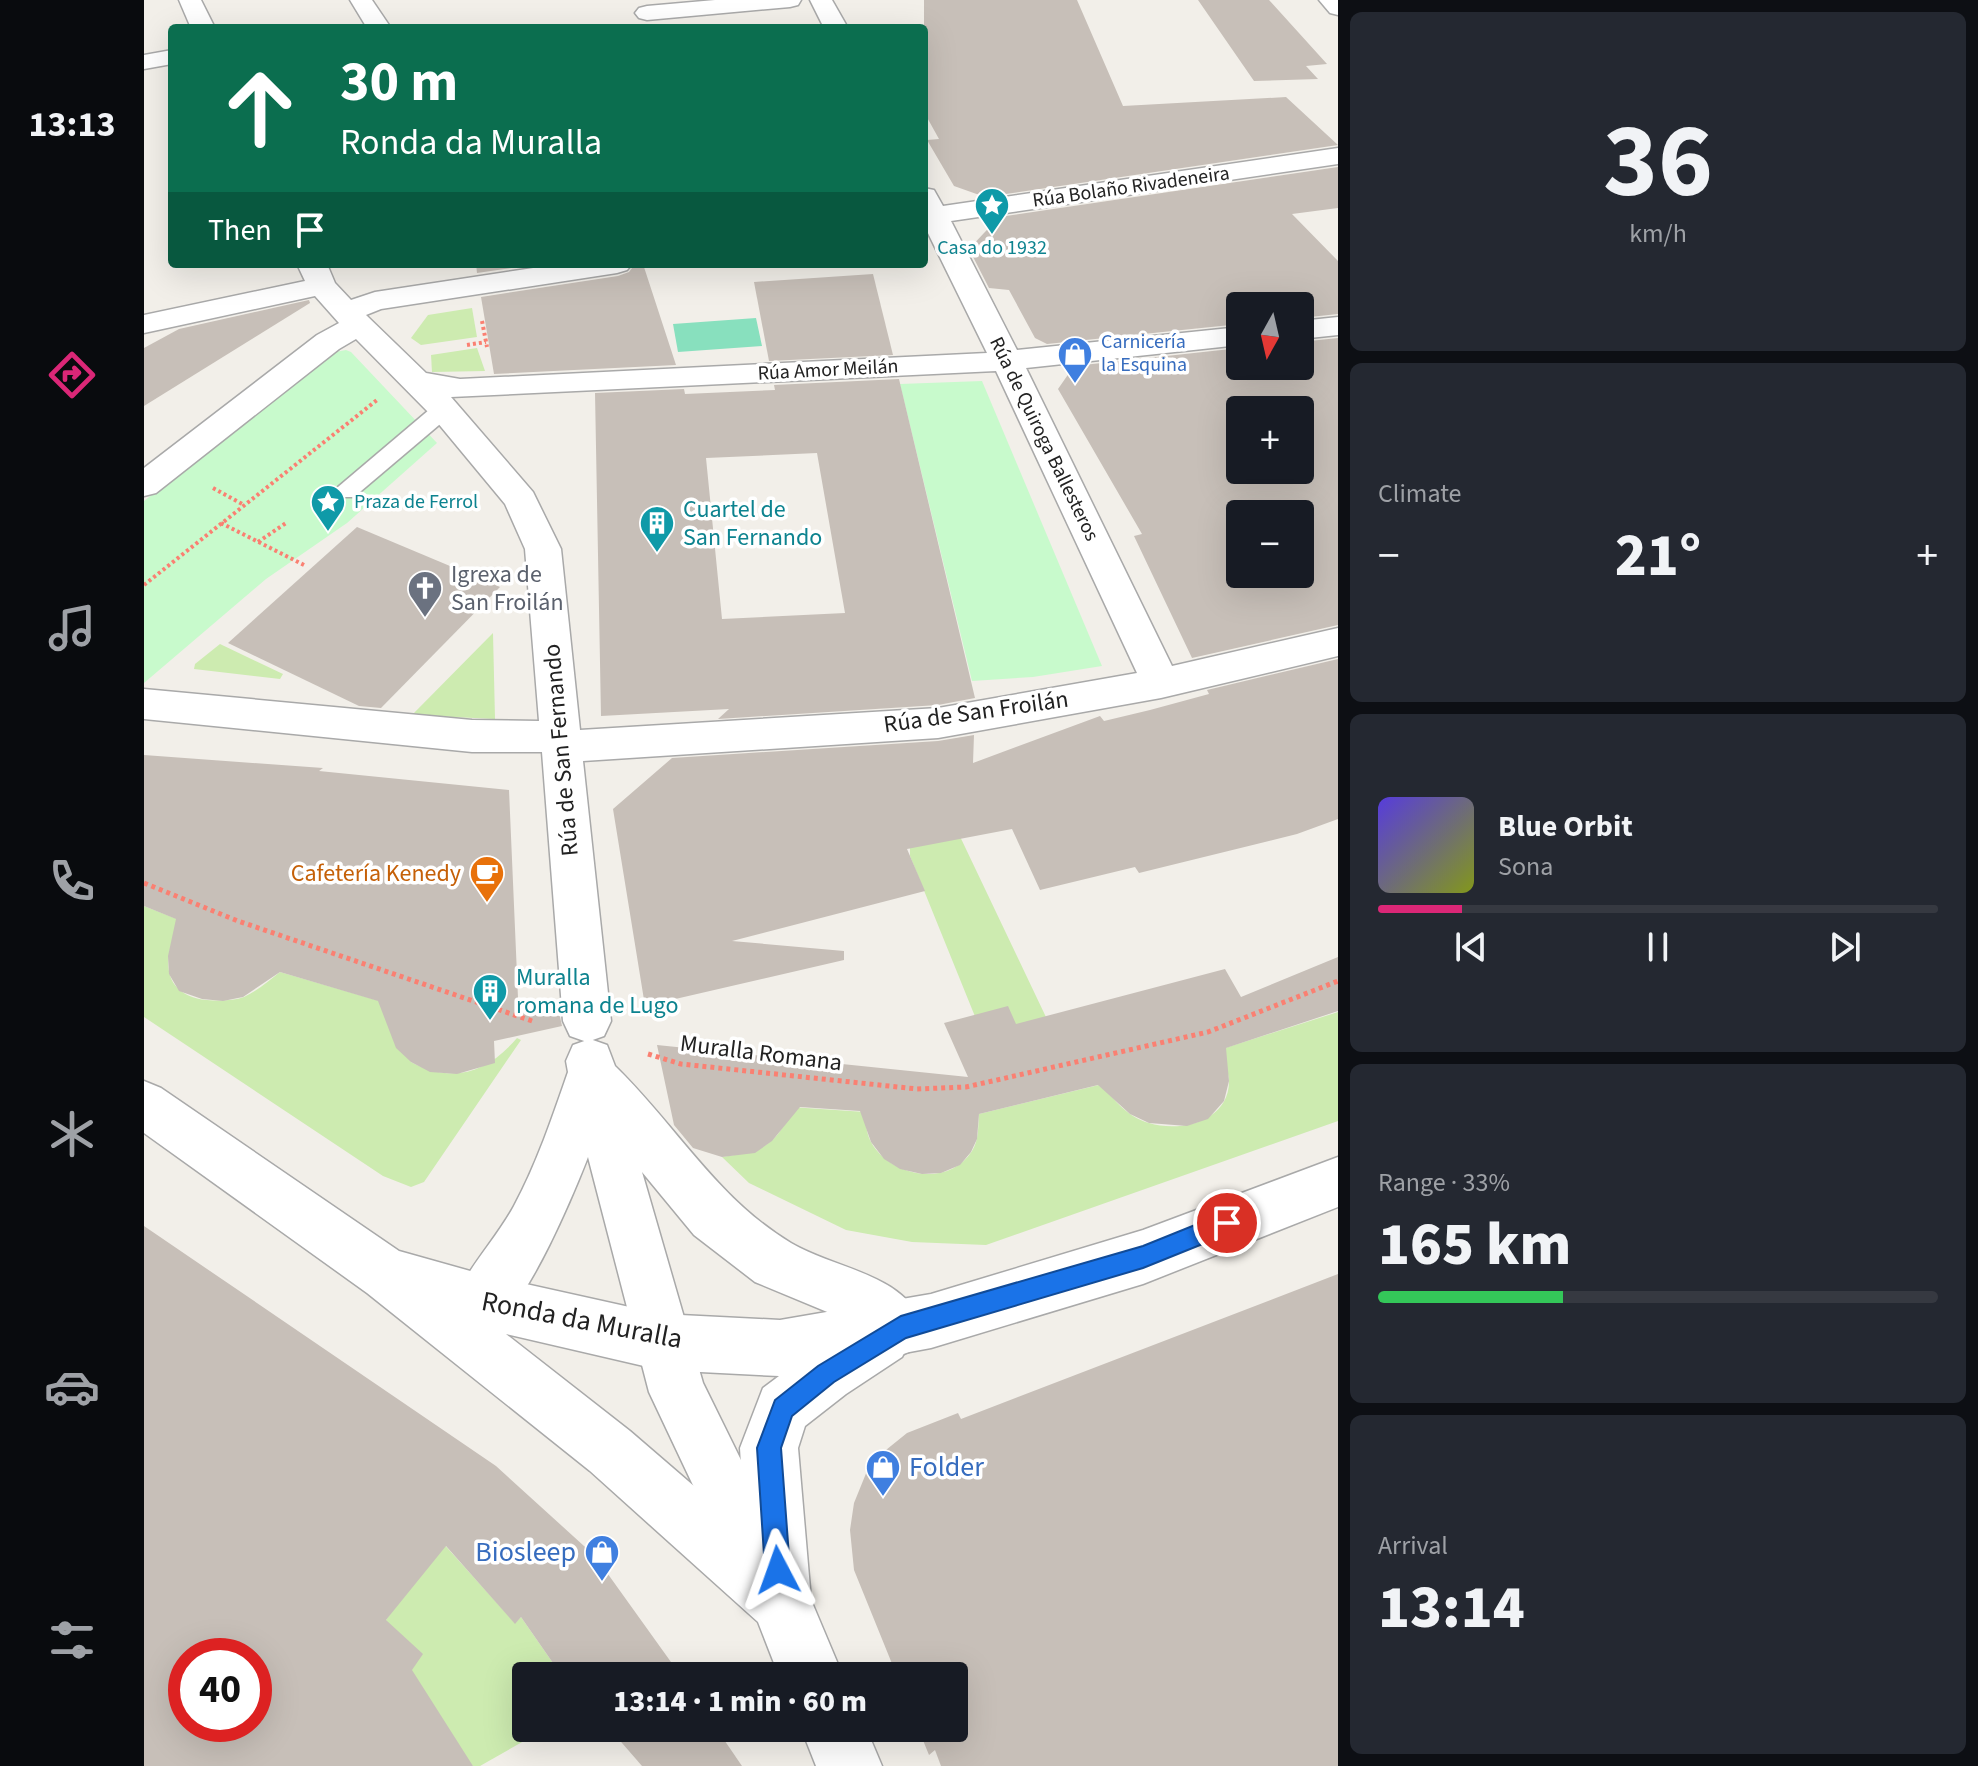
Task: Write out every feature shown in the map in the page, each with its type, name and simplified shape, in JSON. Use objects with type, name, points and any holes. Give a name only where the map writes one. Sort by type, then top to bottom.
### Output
[{"type":"street","points":[[190,0],[201,24]]},
{"type":"street","points":[[361,0],[376,24]]},
{"type":"street","points":[[647,7],[790,0]]},
{"type":"street","points":[[821,0],[834,24]]},
{"type":"street","points":[[1330,0],[1338,8]]},
{"type":"street","points":[[144,62],[168,58]]},
{"type":"street","name":"Rúa Bolaño Rivadeneira","points":[[928,210],[1338,156]]},
{"type":"street","name":"Rúa de Quiroga Ballesteros","points":[[928,210],[1007,361],[1161,683]]},
{"type":"street","points":[[144,485],[328,342],[375,301],[590,268]]},
{"type":"street","points":[[144,324],[317,275]]},
{"type":"street","name":"Rúa de San Fernando","points":[[317,275],[352,318],[427,391],[521,500],[543,549],[560,742],[601,1051],[661,1342],[677,1392],[780,1601]]},
{"type":"street","points":[[1314,329],[1338,326]]},
{"type":"street","name":"Rúa Amor Meilán","points":[[427,391],[1007,361],[1226,338]]},
{"type":"street","name":"Rúa de San Froilán","points":[[560,742],[938,723],[1161,683],[1338,642]]},
{"type":"street","points":[[144,704],[560,742]]},
{"type":"street","points":[[601,1051],[712,1217],[774,1263],[868,1302],[899,1329],[826,1374],[783,1408],[769,1448],[780,1601],[805,1662]]},
{"type":"street","name":"Rúa de San Fernando","points":[[481,1301],[505,1275],[547,1190],[601,1051]]},
{"type":"street","name":"Ronda da Muralla","points":[[144,1104],[386,1274],[481,1301],[661,1342],[780,1348],[899,1329],[1143,1257],[1338,1182]]},
{"type":"street","points":[[386,1274],[592,1436],[780,1601]]},
{"type":"street","points":[[839,1742],[849,1766]]},
{"type":"lane","points":[[346,492],[427,391]]},
{"type":"path","points":[[476,285],[494,387]]},
{"type":"path","points":[[144,585],[383,396],[427,391]]},
{"type":"path","points":[[221,523],[304,565]]},
{"type":"path","points":[[258,542],[286,523]]},
{"type":"path","points":[[144,883],[238,921],[544,1024]]},
{"type":"path","name":"Muralla Romana","points":[[601,1051],[681,1064],[917,1089],[966,1087],[1208,1032],[1338,981]]},
{"type":"green space","points":[[472,308],[477,337],[421,345],[411,338],[428,315]]},
{"type":"green space","points":[[756,318],[762,346],[678,352],[673,324]]},
{"type":"green space","points":[[477,348],[485,371],[432,372],[431,355]]},
{"type":"green space","points":[[346,350],[437,443],[347,523],[266,579],[144,683],[144,501],[335,352]]},
{"type":"green space","points":[[982,381],[1102,666],[1033,677],[972,681],[900,384]]},
{"type":"green space","points":[[493,633],[495,719],[412,715]]},
{"type":"green space","points":[[220,644],[283,674],[280,679],[194,669],[195,664]]},
{"type":"green space","points":[[925,763],[1055,1036],[989,1051],[910,856],[910,849],[873,772]]},
{"type":"green space","points":[[144,906],[182,921],[171,947],[169,971],[173,982],[191,997],[216,1001],[240,998],[280,972],[390,1004],[411,1062],[441,1072],[455,1073],[481,1067],[494,1060],[517,1038],[521,1040],[424,1182],[411,1187],[383,1176],[144,1017]]},
{"type":"green space","points":[[1338,1012],[1338,1121],[986,1245],[912,1242],[846,1230],[749,1183],[722,1157],[747,1153],[766,1145],[780,1131],[791,1107],[865,1112],[869,1139],[880,1154],[905,1170],[935,1174],[962,1163],[972,1151],[977,1138],[979,1114],[1103,1084],[1123,1108],[1142,1121],[1162,1126],[1189,1125],[1213,1114],[1227,1094],[1229,1080],[1222,1049]]},
{"type":"green space","points":[[441,1541],[515,1623],[521,1617],[552,1662],[512,1662],[512,1742],[522,1742],[480,1766],[473,1766],[413,1721],[386,1620]]},
{"type":"building","points":[[924,0],[1077,0],[1123,106],[1286,97],[1338,145],[985,197],[954,186],[928,142],[939,139],[928,119],[928,24],[924,24]]},
{"type":"building","points":[[1198,0],[1269,0],[1327,64],[1306,66],[1318,79],[1254,81]]},
{"type":"building","points":[[1338,167],[1338,208],[1292,214],[1338,261],[1338,314],[1314,317],[1314,292],[1226,292],[1226,325],[1047,344],[1035,338],[1009,290],[989,288],[969,249],[999,217]]},
{"type":"building","points":[[476,268],[512,268],[477,273]]},
{"type":"building","points":[[632,268],[644,268],[676,365],[494,374],[481,297],[629,272]]},
{"type":"building","points":[[873,274],[893,355],[769,361],[754,282]]},
{"type":"building","points":[[309,300],[310,303],[144,406],[144,348],[179,329]]},
{"type":"building","points":[[1338,338],[1338,625],[1192,658],[1134,536],[1142,534],[1058,389],[1074,366],[1226,350],[1226,380],[1314,380],[1314,341]]},
{"type":"building","name":"Cuartel de San Fernando","points":[[899,379],[975,698],[938,705],[718,719],[729,709],[601,716],[595,393],[684,389],[685,394],[775,390],[774,385]],"holes":[[[817,453],[845,613],[722,619],[706,458]]]},
{"type":"building","points":[[357,527],[500,587],[381,708],[359,706],[228,643]]},
{"type":"building","points":[[1338,659],[1338,819],[1297,834],[1139,873],[1135,867],[1040,890],[1012,829],[907,849],[925,891],[732,941],[844,951],[844,960],[645,1006],[613,809],[672,758],[938,741],[974,735],[973,763],[1100,716],[1104,721],[1150,710],[1209,694],[1207,690]]},
{"type":"building","points":[[144,755],[323,768],[319,771],[509,790],[518,998],[559,1012],[562,1026],[494,1041],[495,1063],[457,1074],[430,1072],[411,1062],[396,1048],[378,1001],[280,972],[243,997],[223,1001],[202,999],[179,991],[169,974],[168,956],[176,919],[144,906]]},
{"type":"building","points":[[1338,957],[1338,1011],[1226,1048],[1229,1081],[1224,1101],[1208,1119],[1187,1126],[1149,1123],[1130,1114],[1098,1085],[979,1114],[977,1139],[971,1152],[960,1165],[941,1173],[922,1174],[900,1169],[884,1159],[871,1142],[860,1111],[800,1107],[772,1141],[755,1153],[722,1157],[693,1148],[674,1125],[657,1045],[968,1077],[944,1023],[1008,1006],[1016,1024],[1225,969],[1241,997]]},
{"type":"building","points":[[144,1226],[496,1466],[595,1556],[671,1662],[552,1662],[521,1617],[515,1624],[446,1546],[386,1620],[423,1654],[412,1670],[473,1766],[144,1766]]},
{"type":"building","points":[[1338,1274],[1338,1766],[941,1766],[935,1750],[929,1755],[924,1742],[968,1742],[968,1662],[891,1662],[854,1570],[850,1530],[854,1503],[867,1471],[881,1454],[907,1433],[958,1413],[961,1419]]},
{"type":"building","points":[[621,1742],[726,1742],[742,1766],[642,1766]]},
{"type":"place","name":"Casa do 1932","points":[[992,236]]},
{"type":"place","name":"Carnicería la Esquina","points":[[1075,385]]},
{"type":"place","name":"Praza de Ferrol","points":[[328,533]]},
{"type":"place","name":"Cuartel de San Fernando","points":[[657,554]]},
{"type":"place","name":"Igrexa de San Froilán","points":[[425,619]]},
{"type":"place","name":"Cafetería Kenedy","points":[[487,904]]},
{"type":"place","name":"Muralla romana de Lugo","points":[[490,1022]]},
{"type":"place","name":"Folder","points":[[883,1498]]},
{"type":"place","name":"Biosleep","points":[[602,1583]]},
{"type":"route","points":[[778,1570],[769,1448],[783,1408],[826,1374],[901,1328],[1143,1257],[1227,1223]]}]
